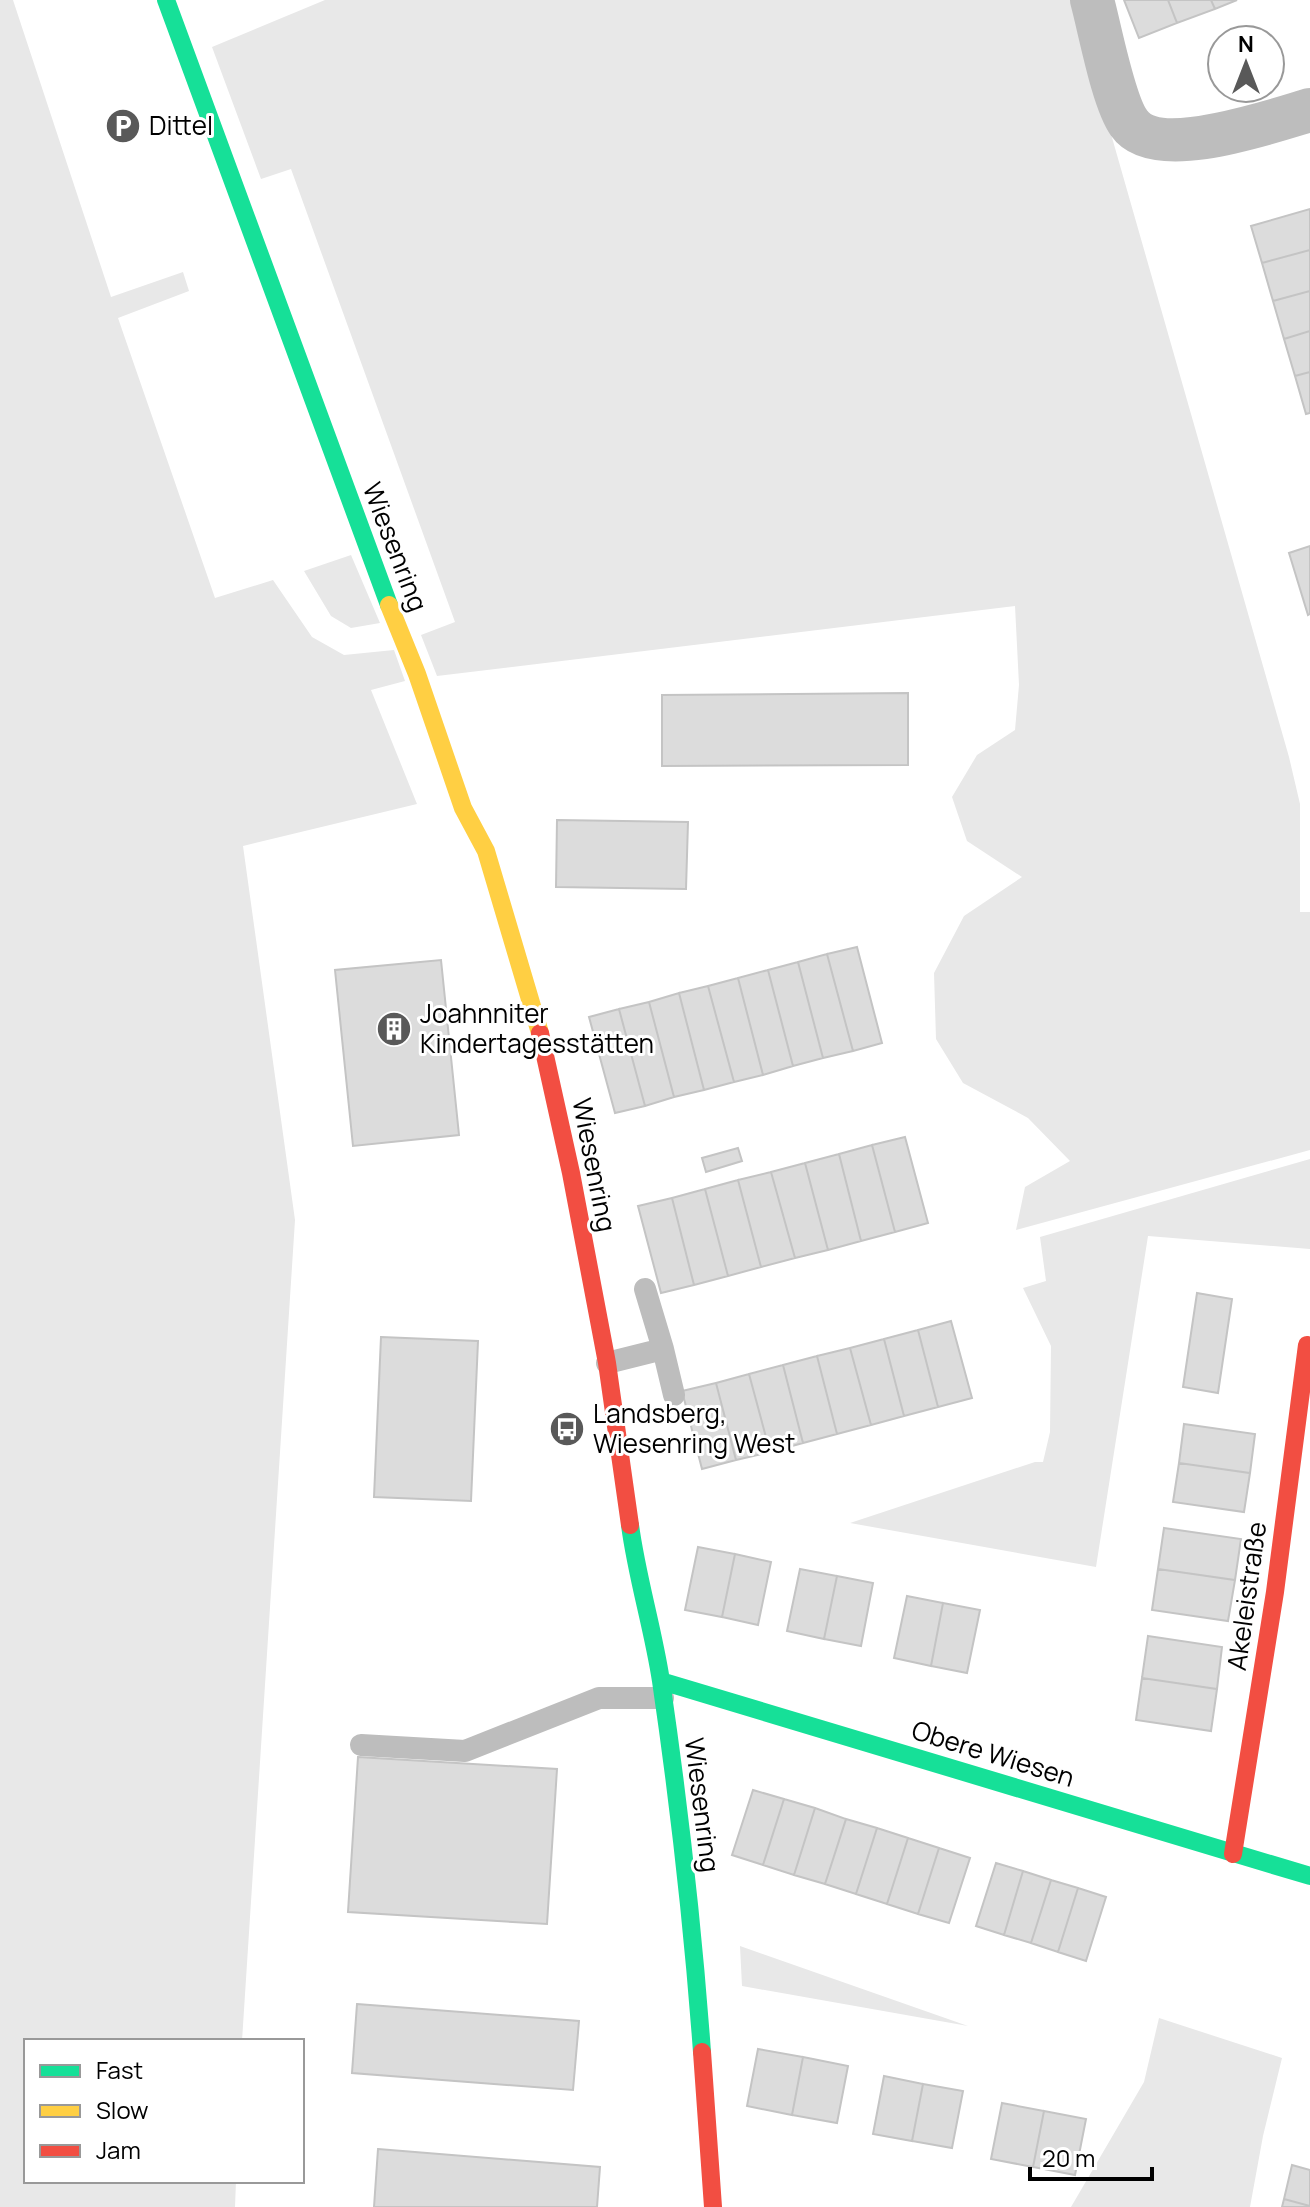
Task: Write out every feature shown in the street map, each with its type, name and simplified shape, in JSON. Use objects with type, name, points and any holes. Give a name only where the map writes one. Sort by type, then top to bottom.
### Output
[{"type":"street","name":"Wiesenring","points":[[166,0],[315,409],[417,674],[450,776],[486,851],[536,1016],[571,1173],[607,1363],[635,1565],[650,1619],[662,1689],[695,1961],[713,2207]]},
{"type":"street","points":[[1092,0],[1120,103],[1130,125],[1145,135],[1183,141],[1236,131],[1310,110]]},
{"type":"street","name":"Akeleistraße","points":[[1233,1854],[1275,1592],[1307,1345]]},
{"type":"street","name":"Obere Wiesen","points":[[662,1689],[1310,1876]]},
{"type":"lane","points":[[645,1289],[674,1395]]},
{"type":"lane","points":[[607,1363],[663,1349]]},
{"type":"lane","points":[[361,1745],[465,1751],[599,1698],[662,1689]]},
{"type":"shaded area","points":[[0,0],[13,0],[111,297],[183,272],[189,291],[118,318],[215,598],[273,580],[312,637],[344,655],[394,650],[405,681],[371,690],[417,804],[243,846],[295,1220],[242,2039],[24,2039],[24,2183],[236,2183],[235,2207],[0,2207]]},
{"type":"shaded area","points":[[325,0],[1087,0],[1111,134],[1300,804],[1300,912],[1310,912],[1310,1150],[1016,1230],[1025,1187],[1070,1161],[1028,1118],[963,1083],[936,1039],[934,973],[964,916],[1022,877],[967,841],[952,797],[977,755],[1015,730],[1019,685],[1015,606],[437,676],[421,635],[455,622],[291,169],[261,179],[212,47]]},
{"type":"shaded area","points":[[351,555],[380,623],[351,628],[331,616],[304,571]]},
{"type":"shaded area","points":[[1310,1159],[1310,1249],[1148,1236],[1096,1567],[850,1523],[1035,1462],[1043,1462],[1050,1432],[1051,1346],[1023,1288],[1046,1281],[1040,1237]]},
{"type":"shaded area","points":[[740,1946],[968,2026],[742,1986]]},
{"type":"shaded area","points":[[1159,2018],[1282,2058],[1250,2207],[1071,2207],[1144,2082]]},
{"type":"building","points":[[1124,0],[1168,0],[1177,23],[1139,38]]},
{"type":"building","points":[[1168,0],[1211,0],[1215,9],[1177,23]]},
{"type":"building","points":[[1211,0],[1237,0],[1215,9]]},
{"type":"building","points":[[1310,209],[1310,250],[1262,263],[1251,226]]},
{"type":"building","points":[[1310,250],[1310,291],[1273,301],[1262,263]]},
{"type":"building","points":[[1310,291],[1310,331],[1284,339],[1273,301]]},
{"type":"building","points":[[1310,331],[1310,372],[1295,376],[1284,339]]},
{"type":"building","points":[[1310,372],[1310,413],[1306,414],[1295,376]]},
{"type":"building","points":[[1310,546],[1310,614],[1308,615],[1289,553]]},
{"type":"building","points":[[908,693],[908,765],[662,766],[662,695]]},
{"type":"building","points":[[557,820],[688,822],[686,889],[556,887]]},
{"type":"building","points":[[857,947],[882,1043],[853,1051],[827,954]]},
{"type":"building","points":[[827,954],[853,1051],[823,1058],[798,962]]},
{"type":"building","name":"Joahnniter Kindertagesstätten","points":[[441,960],[459,1135],[353,1146],[335,970]]},
{"type":"building","points":[[798,962],[823,1058],[793,1066],[768,970]]},
{"type":"building","points":[[768,970],[793,1066],[763,1075],[738,978]]},
{"type":"building","points":[[738,978],[763,1075],[734,1082],[708,986]]},
{"type":"building","points":[[708,986],[734,1082],[704,1090],[679,993]]},
{"type":"building","points":[[679,993],[704,1090],[674,1097],[649,1002]]},
{"type":"building","points":[[649,1002],[674,1097],[645,1106],[619,1009]]},
{"type":"building","points":[[619,1009],[645,1106],[615,1113],[589,1017]]},
{"type":"building","points":[[905,1137],[928,1223],[895,1232],[872,1145]]},
{"type":"building","points":[[872,1145],[895,1232],[861,1241],[839,1154]]},
{"type":"building","points":[[738,1148],[742,1161],[706,1172],[702,1158]]},
{"type":"building","points":[[839,1154],[861,1241],[828,1250],[805,1163]]},
{"type":"building","points":[[805,1163],[828,1250],[795,1258],[771,1172]]},
{"type":"building","points":[[771,1172],[795,1258],[761,1267],[738,1180]]},
{"type":"building","points":[[738,1180],[761,1267],[728,1276],[705,1189]]},
{"type":"building","points":[[705,1189],[728,1276],[694,1285],[672,1198]]},
{"type":"building","points":[[672,1198],[694,1285],[661,1293],[638,1206]]},
{"type":"building","points":[[1197,1293],[1232,1299],[1218,1393],[1183,1387]]},
{"type":"building","points":[[951,1321],[972,1398],[938,1407],[918,1330]]},
{"type":"building","points":[[918,1330],[938,1407],[904,1416],[884,1339]]},
{"type":"building","points":[[381,1337],[478,1341],[471,1501],[374,1497]]},
{"type":"building","points":[[884,1339],[904,1416],[871,1425],[850,1348]]},
{"type":"building","points":[[850,1348],[871,1425],[837,1434],[817,1356]]},
{"type":"building","points":[[817,1356],[837,1434],[803,1443],[783,1365]]},
{"type":"building","points":[[783,1365],[803,1443],[770,1452],[749,1374]]},
{"type":"building","points":[[749,1374],[770,1452],[736,1460],[716,1383]]},
{"type":"building","points":[[716,1383],[736,1460],[702,1469],[682,1391]]},
{"type":"building","points":[[1184,1424],[1255,1434],[1250,1473],[1179,1463]]},
{"type":"building","points":[[1179,1463],[1250,1473],[1244,1512],[1173,1502]]},
{"type":"building","points":[[1164,1528],[1241,1539],[1235,1580],[1158,1569]]},
{"type":"building","points":[[698,1547],[735,1554],[722,1617],[685,1610]]},
{"type":"building","points":[[735,1554],[771,1562],[758,1625],[722,1617]]},
{"type":"building","points":[[800,1569],[837,1576],[824,1639],[787,1631]]},
{"type":"building","points":[[1158,1569],[1235,1580],[1228,1621],[1152,1610]]},
{"type":"building","points":[[837,1576],[873,1583],[861,1646],[824,1639]]},
{"type":"building","points":[[907,1596],[943,1603],[931,1666],[894,1658]]},
{"type":"building","points":[[943,1603],[980,1610],[967,1673],[931,1666]]},
{"type":"building","points":[[1148,1636],[1222,1647],[1217,1689],[1142,1678]]},
{"type":"building","points":[[1142,1678],[1217,1689],[1211,1731],[1136,1720]]},
{"type":"building","points":[[358,1757],[557,1769],[547,1924],[348,1912]]},
{"type":"building","points":[[753,1790],[784,1799],[763,1865],[732,1855]]},
{"type":"building","points":[[784,1799],[815,1808],[794,1875],[763,1865]]},
{"type":"building","points":[[815,1808],[846,1819],[825,1884],[794,1875]]},
{"type":"building","points":[[846,1819],[877,1828],[856,1894],[825,1884]]},
{"type":"building","points":[[877,1828],[908,1838],[887,1904],[856,1894]]},
{"type":"building","points":[[908,1838],[939,1848],[918,1914],[887,1904]]},
{"type":"building","points":[[939,1848],[970,1858],[949,1923],[918,1914]]},
{"type":"building","points":[[996,1863],[1023,1871],[1004,1935],[976,1926]]},
{"type":"building","points":[[1023,1871],[1051,1880],[1031,1943],[1004,1935]]},
{"type":"building","points":[[1051,1880],[1078,1888],[1058,1952],[1031,1943]]},
{"type":"building","points":[[1078,1888],[1106,1897],[1086,1961],[1058,1952]]},
{"type":"building","points":[[357,2004],[579,2021],[573,2090],[352,2073]]},
{"type":"building","points":[[758,2049],[803,2057],[792,2115],[747,2106]]},
{"type":"building","points":[[803,2057],[848,2066],[837,2123],[792,2115]]},
{"type":"building","points":[[884,2076],[923,2084],[912,2141],[873,2134]]},
{"type":"building","points":[[923,2084],[963,2091],[952,2148],[912,2141]]},
{"type":"building","points":[[1002,2103],[1044,2111],[1033,2167],[991,2159]]},
{"type":"building","points":[[1044,2111],[1086,2119],[1075,2175],[1033,2167]]},
{"type":"building","points":[[378,2149],[600,2167],[597,2207],[374,2207]]},
{"type":"building","points":[[1292,2165],[1310,2170],[1310,2206],[1284,2199]]},
{"type":"building","points":[[1284,2199],[1310,2206],[1310,2207],[1282,2207]]},
{"type":"traffic: fast","points":[[166,0],[389,605]]},
{"type":"traffic: fast","points":[[630,1525],[668,1727],[690,1913],[702,2052]]},
{"type":"traffic: fast","points":[[661,1681],[1310,1876]]},
{"type":"traffic: slow","points":[[389,605],[417,674],[463,808],[486,851],[540,1033]]},
{"type":"traffic: jam","points":[[540,1033],[571,1173],[607,1363],[630,1525]]},
{"type":"traffic: jam","points":[[1233,1854],[1275,1592],[1307,1345]]},
{"type":"traffic: jam","points":[[702,2052],[713,2207]]},
{"type":"place","name":"Dittel","points":[[123,126]]},
{"type":"place","name":"Joahnniter Kindertagesstätten","points":[[394,1029]]},
{"type":"place","name":"Landsberg, Wiesenring West","points":[[567,1429]]}]
